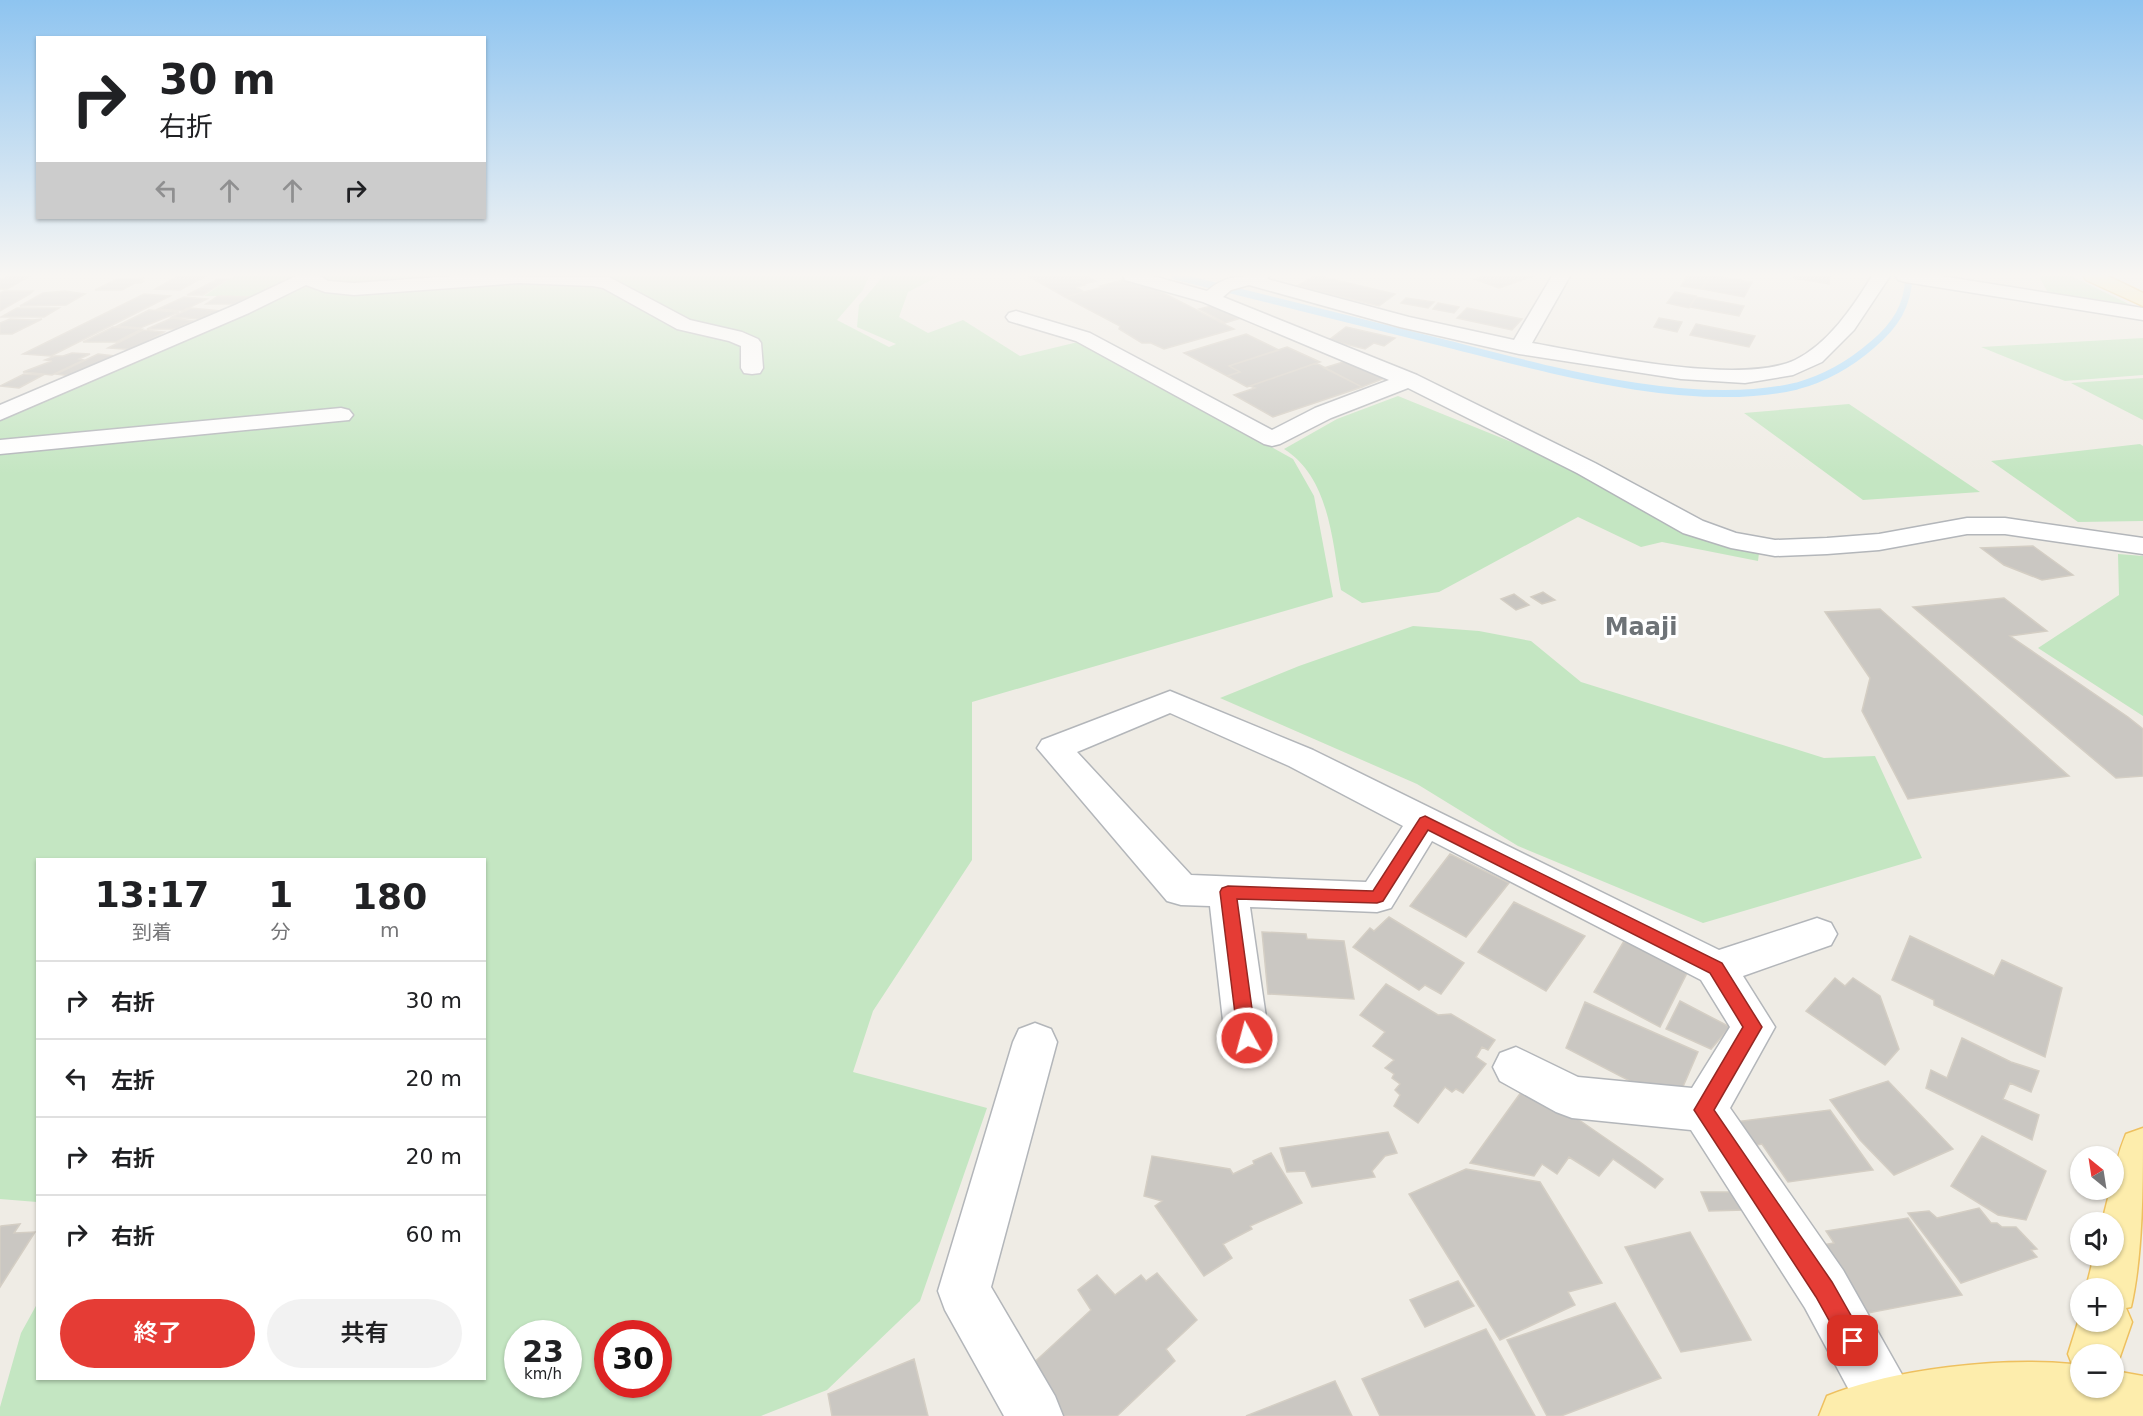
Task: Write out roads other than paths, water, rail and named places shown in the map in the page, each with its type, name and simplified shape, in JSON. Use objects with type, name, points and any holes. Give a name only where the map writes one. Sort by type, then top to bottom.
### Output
[{"type":"main road","points":[[2114,1278],[2143,1150]]},
{"type":"main road","points":[[1868,1411],[2070,1380]]},
{"type":"main road","points":[[2124,1395],[2143,1404]]},
{"type":"street","points":[[0,413],[163,342]]},
{"type":"street","points":[[749,342],[752,368]]},
{"type":"street","points":[[1092,342],[1272,439],[1323,412],[1409,380]]},
{"type":"street","points":[[1326,342],[1409,380],[1586,468],[1694,527],[1731,540],[1775,548],[1827,546],[1879,542],[1967,526],[2005,526],[2143,546]]},
{"type":"street","points":[[1493,342],[1597,362],[1697,375],[1749,376],[1781,372],[1804,364],[1830,342]]},
{"type":"street","points":[[1519,348],[1523,342]]},
{"type":"street","points":[[0,447],[177,429],[341,416]]},
{"type":"street","points":[[1425,822],[1377,897],[1181,891],[1054,748],[1170,701],[1301,758],[1716,968],[1753,1027],[1704,1110]]},
{"type":"street","points":[[1228,892],[1247,1038]]},
{"type":"street","points":[[1716,968],[1817,934]]},
{"type":"street","points":[[1035,1042],[964,1291],[1035,1416]]},
{"type":"street","points":[[1516,1067],[1572,1097],[1704,1110]]},
{"type":"street","points":[[1704,1110],[1824,1289],[1868,1411]]},
{"type":"waterway","points":[[1440,342],[1573,375],[1620,384],[1712,393],[1756,392],[1797,386],[1818,379],[1846,365],[1875,342]]},
{"type":"district","name":"Maaji","points":[[1641,627]]}]
